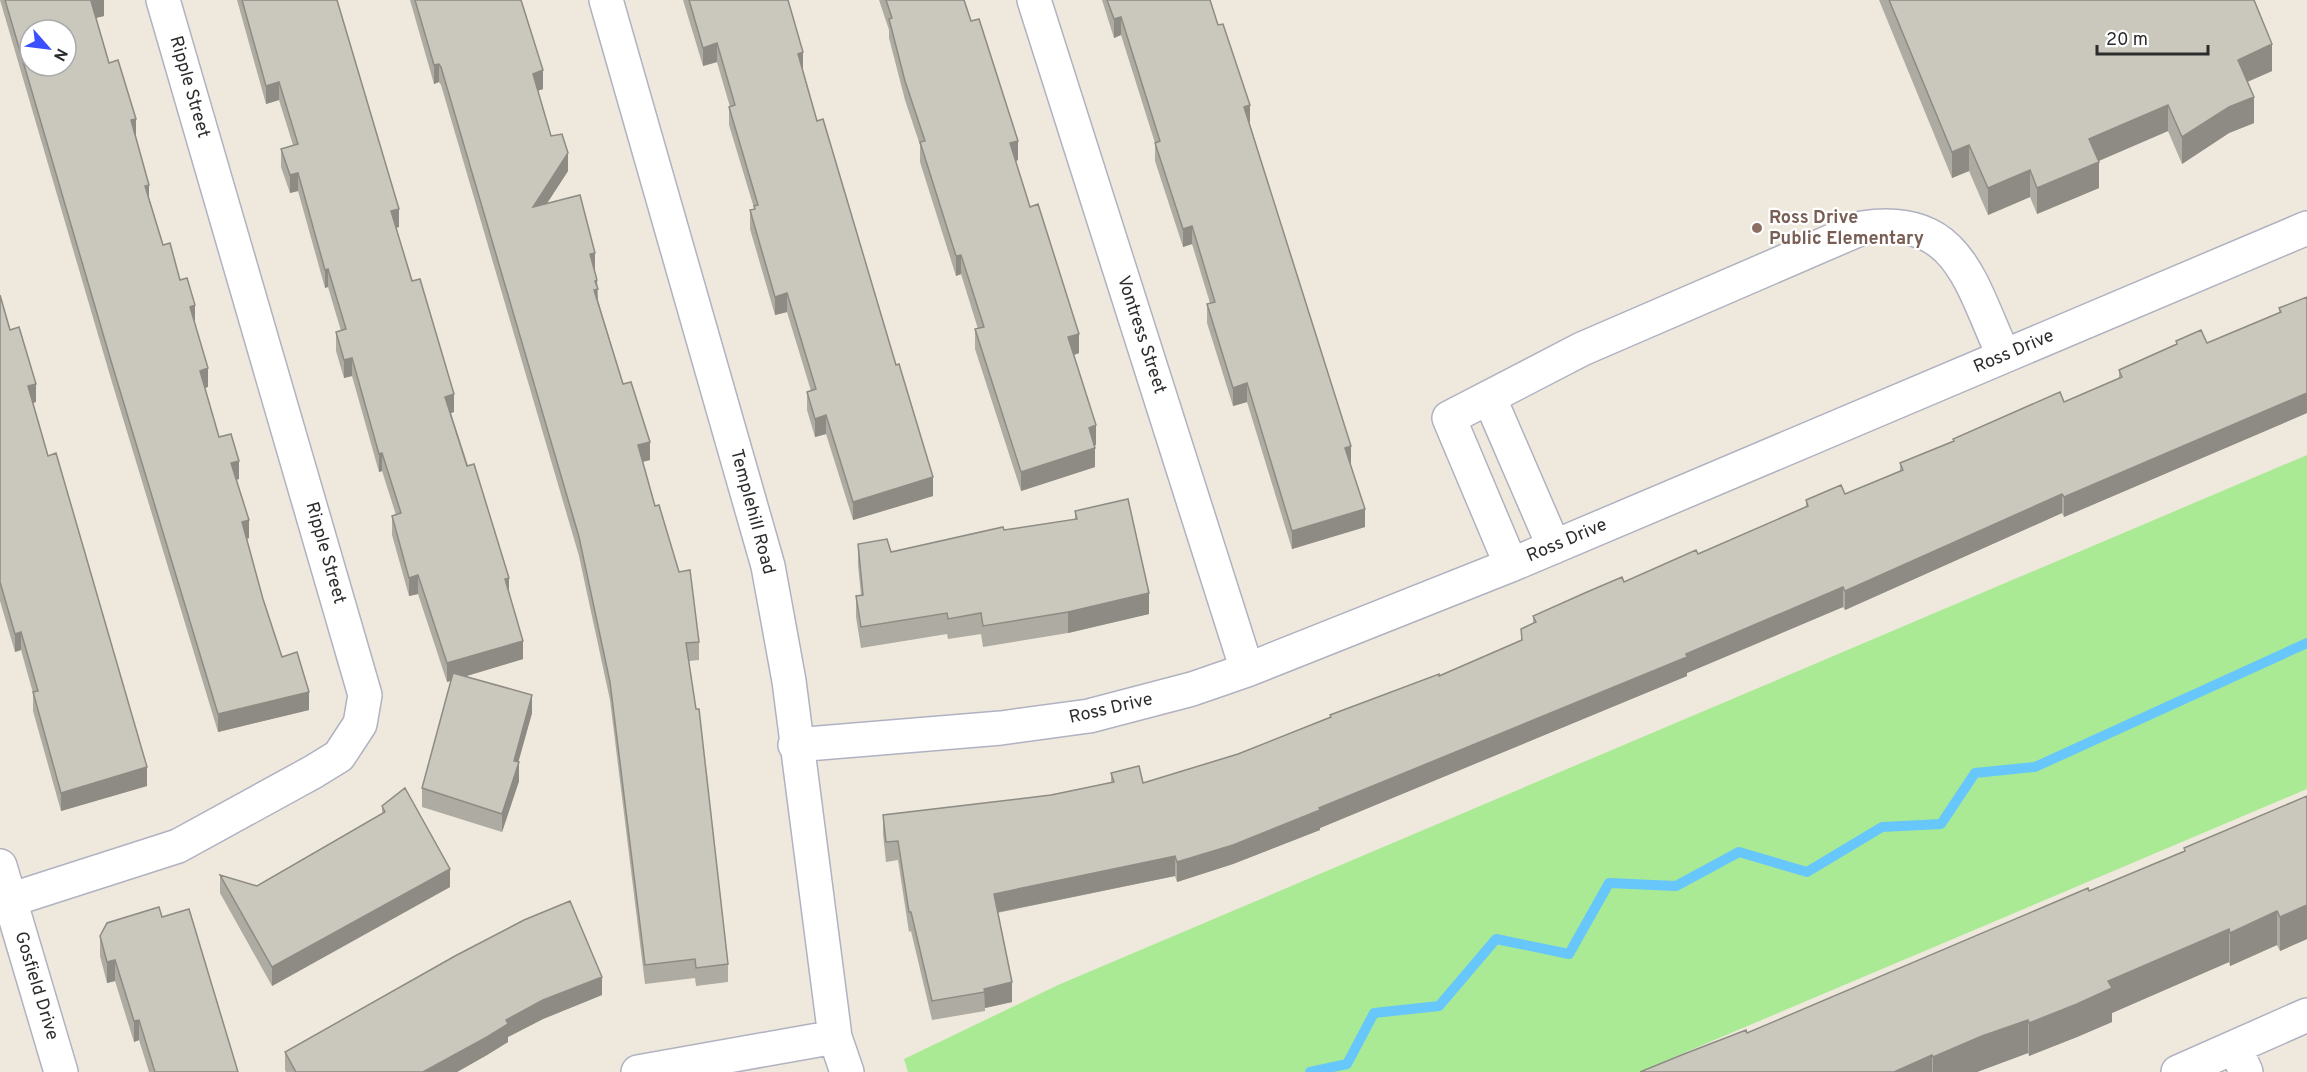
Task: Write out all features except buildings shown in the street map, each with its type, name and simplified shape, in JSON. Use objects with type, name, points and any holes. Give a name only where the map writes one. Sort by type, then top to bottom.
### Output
[{"type":"street","name":"Ripple Street","points":[[10,900],[178,846],[314,772],[339,756],[360,724],[365,695],[163,0]]},
{"type":"street","name":"Templehill Road","points":[[606,0],[768,566],[789,681],[795,745],[835,1037],[847,1072]]},
{"type":"street","name":"Vontress Street","points":[[1034,0],[1247,670]]},
{"type":"street","points":[[1511,565],[1449,418],[1604,340],[1862,228],[1888,224],[1913,227],[1929,234],[1956,254],[2004,356]]},
{"type":"street","name":"Ross Drive","points":[[795,745],[1001,728],[1089,716],[1192,689],[1247,670],[1511,565],[2307,228]]},
{"type":"street","points":[[1490,399],[1554,547]]},
{"type":"street","name":"Gosfield Drive","points":[[0,866],[61,1072]]},
{"type":"street","points":[[2178,1072],[2241,1060],[2307,1016]]},
{"type":"street","points":[[638,1072],[835,1037]]},
{"type":"green space","points":[[2307,455],[2307,789],[1639,1072],[908,1072],[904,1059],[1058,985]]},
{"type":"waterway","points":[[1310,1072],[1347,1064],[1374,1013],[1439,1006],[1496,939],[1569,954],[1609,883],[1676,886],[1739,852],[1807,872],[1882,827],[1941,824],[1975,773],[2035,767],[2307,643]]},
{"type":"place","name":"Ross Drive Public Elementary","points":[[1757,228]]}]
